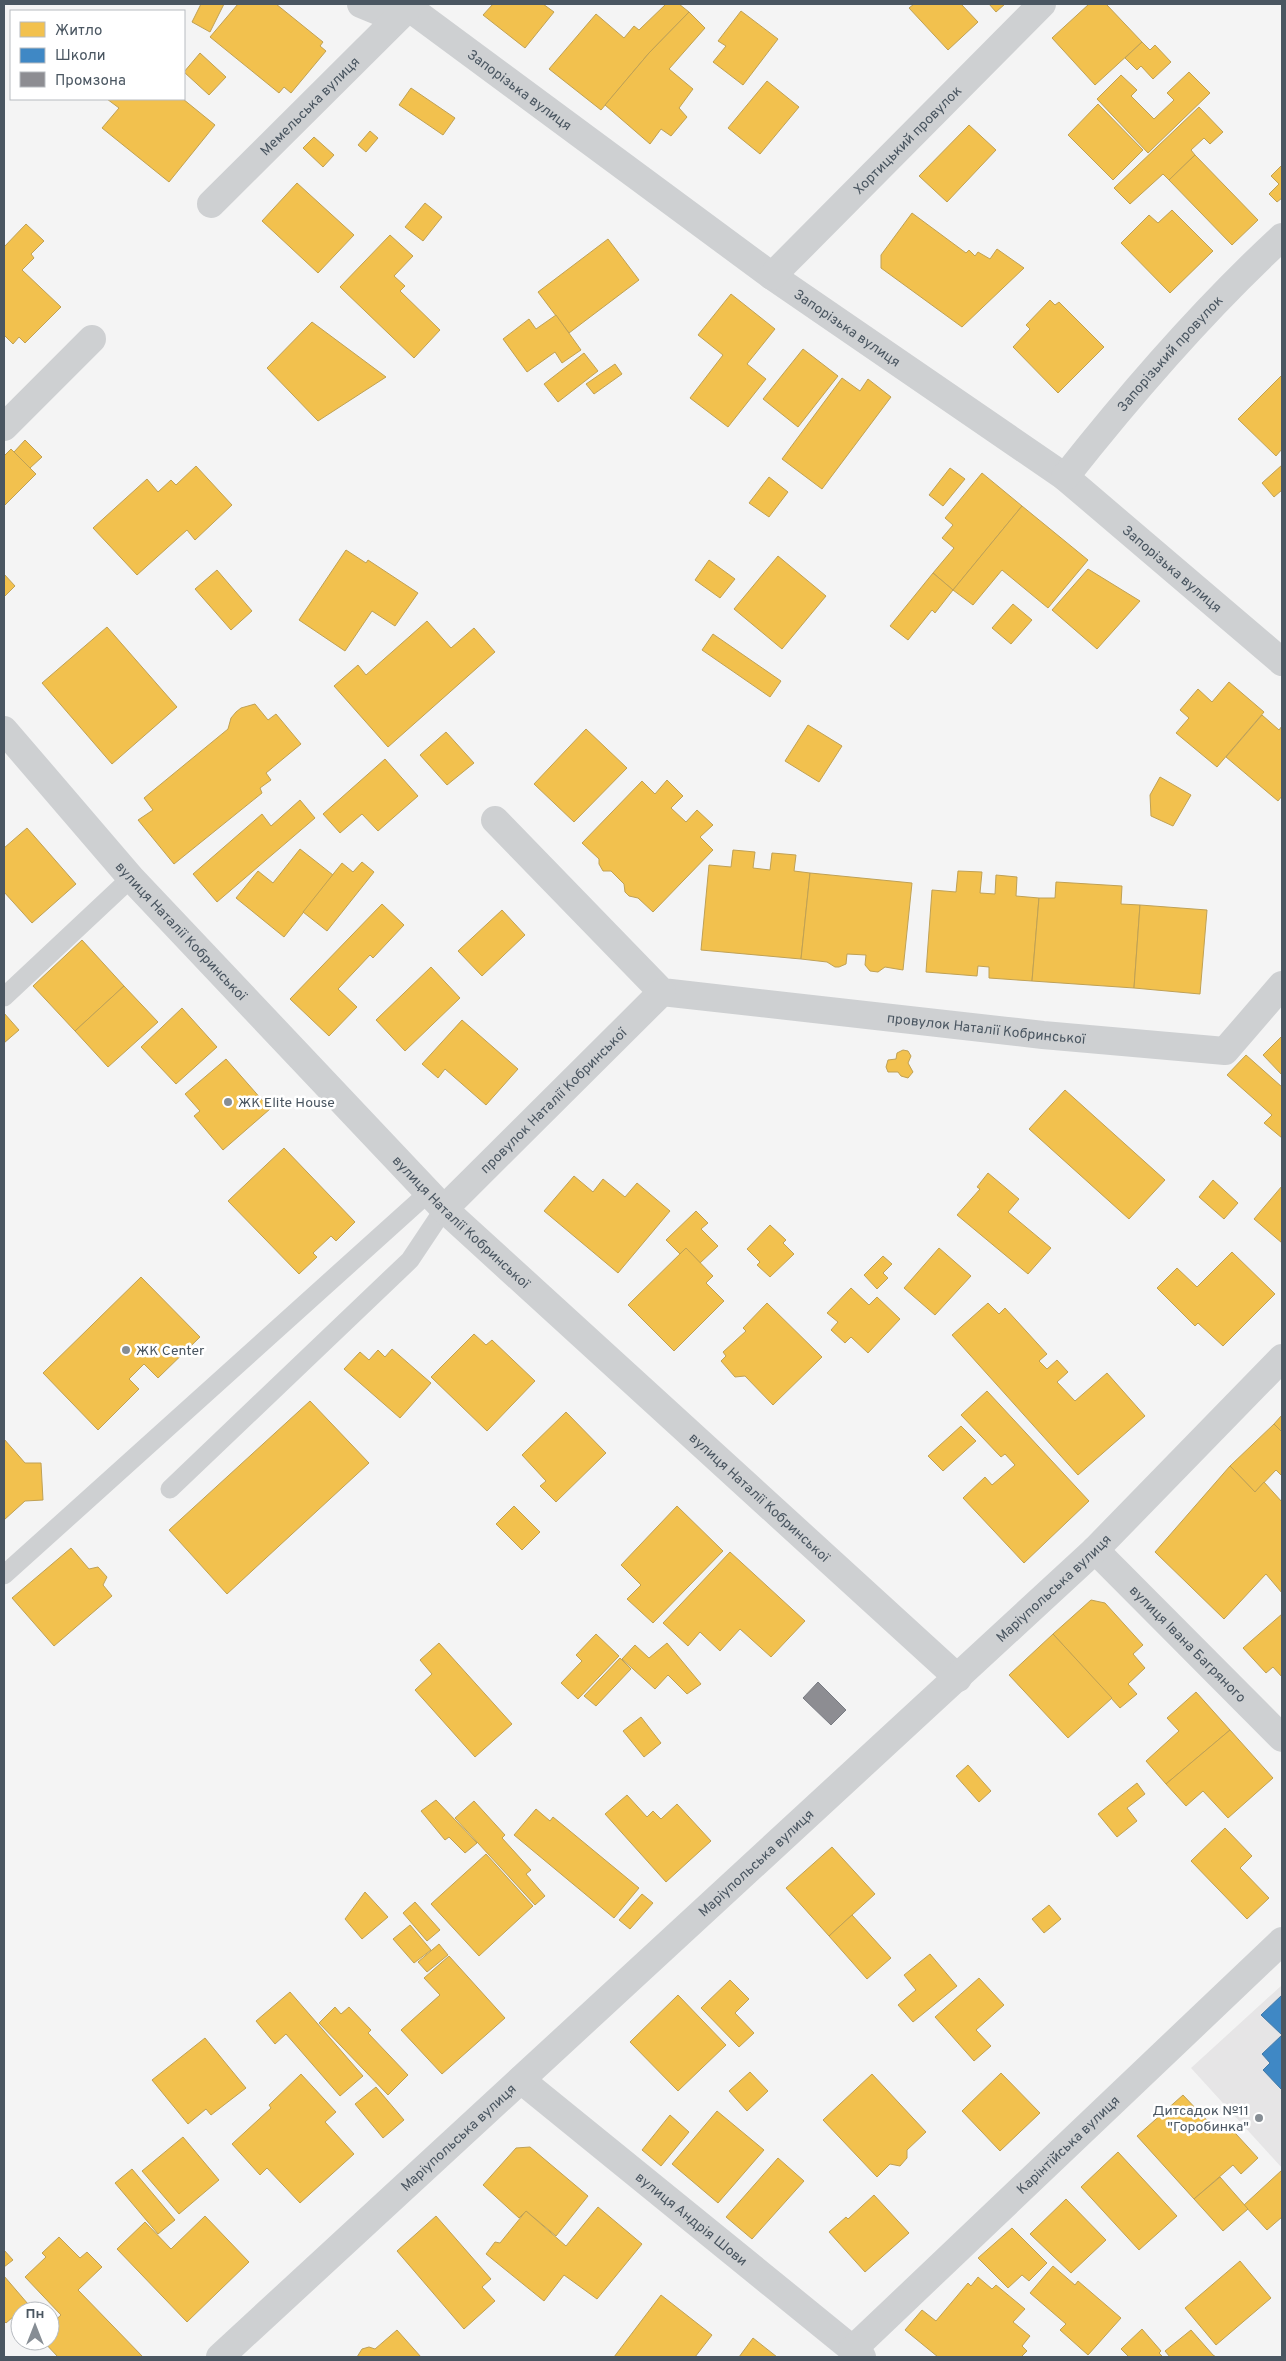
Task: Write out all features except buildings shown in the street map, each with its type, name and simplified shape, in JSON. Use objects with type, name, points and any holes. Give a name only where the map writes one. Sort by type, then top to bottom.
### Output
[{"type":"street","points":[[361,4],[378,11],[406,6]]},
{"type":"street","name":"Хортицький провулок","points":[[772,276],[1042,4]]},
{"type":"street","name":"Мемельська вулиця","points":[[211,204],[406,6]]},
{"type":"street","name":"Запорізька вулиця","points":[[406,6],[772,276],[1065,477],[1282,662]]},
{"type":"street","name":"Запорізький провулок","points":[[1065,477],[1122,404],[1243,273],[1282,237]]},
{"type":"street","points":[[4,426],[92,339]]},
{"type":"street","name":"вулиця Наталії Кобринської","points":[[4,730],[131,878],[436,1201],[958,1678]]},
{"type":"street","points":[[495,820],[662,992]]},
{"type":"street","name":"провулок Наталії Кобринської","points":[[436,1201],[662,992],[1043,1035],[1226,1051],[1282,985]]},
{"type":"street","name":"Маріупольська вулиця","points":[[220,2357],[1095,1550],[1282,1358]]},
{"type":"street","name":"вулиця Івана Багряного","points":[[1095,1550],[1282,1738]]},
{"type":"street","name":"Карінтійська вулиця","points":[[857,2354],[1282,1941]]},
{"type":"street","name":"вулиця Андрія Шови","points":[[521,2080],[857,2354]]},
{"type":"lane","points":[[4,997],[131,878]]},
{"type":"lane","points":[[170,1489],[410,1260],[436,1201]]},
{"type":"lane","points":[[4,1574],[436,1201]]},
{"type":"shaded area","name":"Дитсадок №11 \"Горобинка\"","points":[[1282,1985],[1282,2168],[1191,2068]]},
{"type":"place","name":"ЖК Elite House","points":[[228,1102]]},
{"type":"place","name":"ЖК Center","points":[[126,1350]]},
{"type":"place","name":"Дитсадок №11 \"Горобинка\"","points":[[1259,2118]]}]
